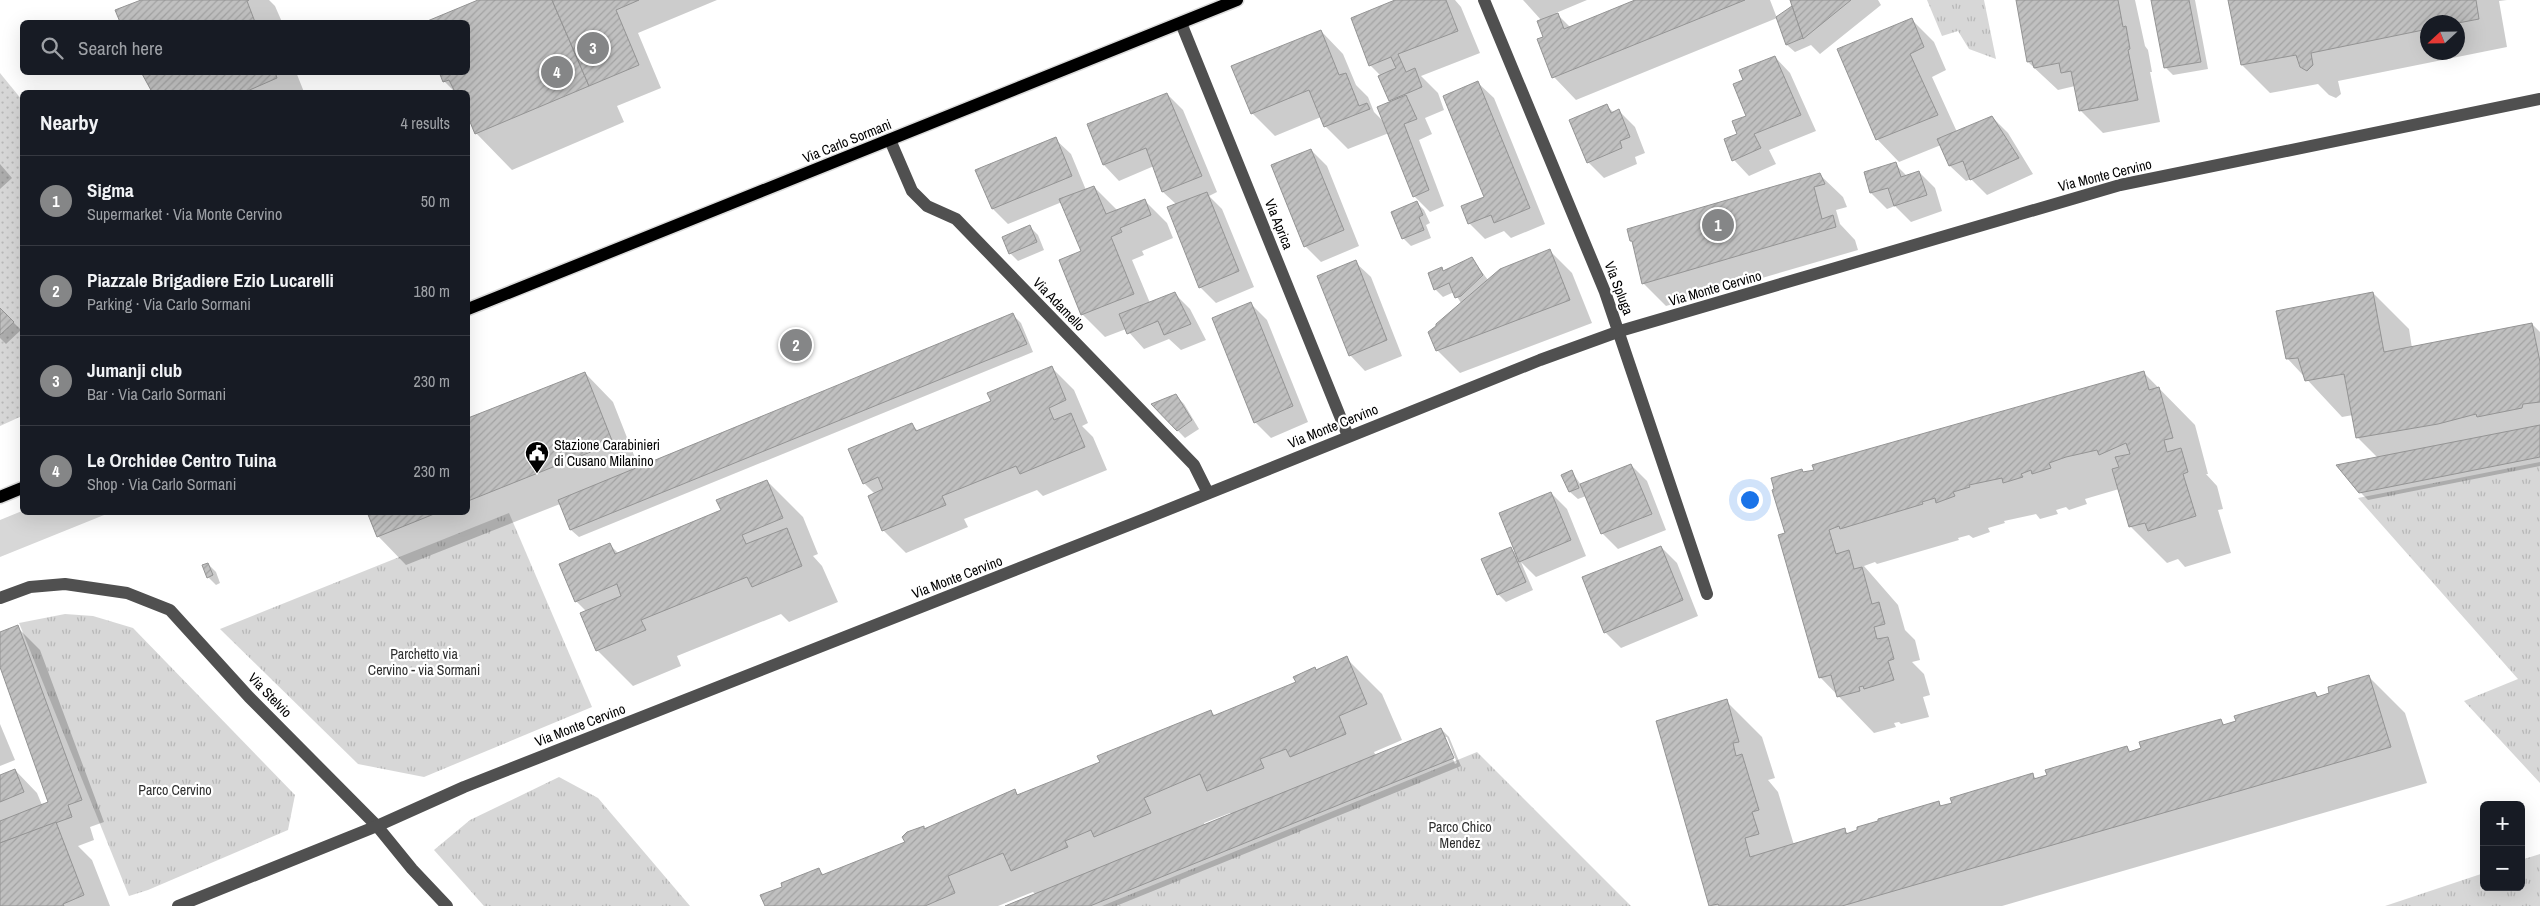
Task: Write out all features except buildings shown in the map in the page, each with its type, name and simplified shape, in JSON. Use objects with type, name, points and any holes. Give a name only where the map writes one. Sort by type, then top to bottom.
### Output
[{"type":"main road","name":"Via Carlo Sormani","points":[[470,308],[1238,0]]},
{"type":"main road","points":[[0,496],[20,489]]},
{"type":"street","name":"Via Spluga","points":[[1484,0],[1620,331],[1707,594]]},
{"type":"street","name":"Via Aprica","points":[[1181,23],[1348,436]]},
{"type":"street","name":"Via Monte Cervino","points":[[178,906],[377,826],[464,786],[1348,436],[1620,331],[2120,185],[2540,99]]},
{"type":"street","name":"Via Adamello","points":[[890,140],[912,191],[927,206],[956,219],[1194,465],[1208,493]]},
{"type":"street","name":"Via Stelvio","points":[[0,598],[30,587],[64,584],[127,593],[170,610],[249,697],[377,826],[412,869],[447,906]]},
{"type":"green space","points":[[1927,0],[1984,0],[1996,59],[1969,49],[1958,31],[1942,36]]},
{"type":"green space","points":[[0,73],[20,98],[20,417],[0,426]]},
{"type":"green space","points":[[2540,462],[2540,783],[2464,701],[2518,679],[2358,498]]},
{"type":"green space","points":[[20,512],[20,515],[104,515],[0,557],[0,520]]},
{"type":"green space","name":"Parchetto via Cervino - via Sormani","points":[[509,513],[592,707],[424,777],[358,764],[220,629]]},
{"type":"green space","name":"Parco Cervino","points":[[65,614],[93,616],[133,628],[295,795],[288,830],[148,890],[129,896],[19,623]]},
{"type":"green space","name":"Parco Chico Mendez","points":[[1477,752],[1631,906],[1102,906]]},
{"type":"green space","points":[[559,777],[598,798],[690,906],[484,906],[434,850],[470,820]]},
{"type":"green space","points":[[2540,854],[2540,906],[2385,906],[2480,874],[2480,891],[2525,891],[2525,859]]},
{"type":"place","name":"Jumanji club","points":[[593,48]]},
{"type":"place","name":"Le Orchidee Centro Tuina","points":[[557,72]]},
{"type":"place","name":"Sigma","points":[[1718,225]]},
{"type":"place","name":"Piazzale Brigadiere Ezio Lucarelli","points":[[796,345]]},
{"type":"place","name":"Stazione Carabinieri di Cusano Milanino","points":[[537,474]]}]
